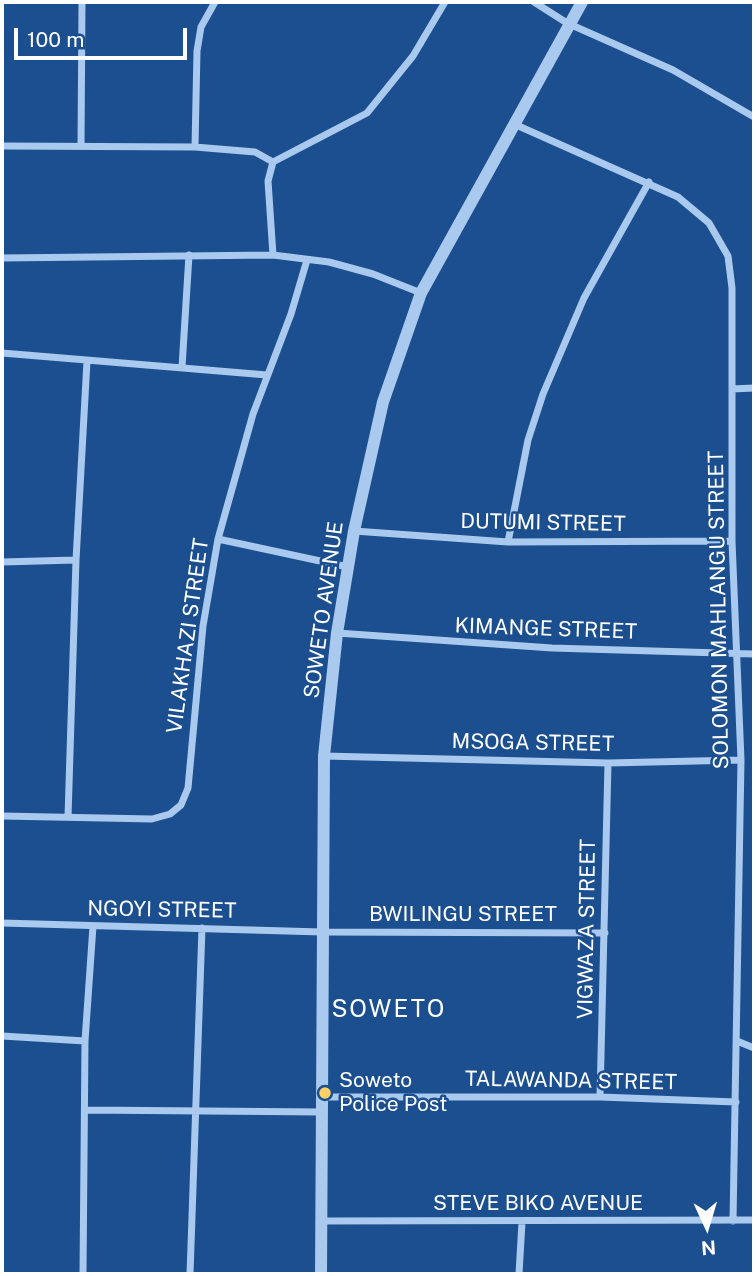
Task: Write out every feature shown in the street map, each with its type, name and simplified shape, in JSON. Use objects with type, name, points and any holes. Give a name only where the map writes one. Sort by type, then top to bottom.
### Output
[{"type":"street","points":[[81,146],[82,2]]},
{"type":"street","points":[[195,147],[197,51],[201,27],[215,2]]},
{"type":"street","points":[[273,256],[268,181],[274,162],[368,113],[413,56],[445,2]]},
{"type":"street","points":[[534,2],[567,23],[673,70],[754,117]]},
{"type":"street","name":"SOWETO AVENUE","points":[[321,1274],[324,756],[337,633],[354,531],[383,402],[421,293],[567,23],[582,2]]},
{"type":"street","name":"SOLOMON MAHLANGU STREET","points":[[514,124],[678,197],[709,223],[728,256],[732,288],[732,541],[741,760],[733,1221]]},
{"type":"street","points":[[2,146],[195,147],[255,152],[274,162]]},
{"type":"street","points":[[508,542],[528,440],[543,394],[584,298],[649,182]]},
{"type":"street","points":[[182,367],[189,255]]},
{"type":"street","points":[[2,258],[273,256],[373,274],[421,293]]},
{"type":"street","name":"VILAKHAZI STREET","points":[[2,816],[152,819],[170,814],[181,805],[188,788],[203,626],[218,538],[239,459],[307,260]]},
{"type":"street","points":[[2,353],[267,375]]},
{"type":"street","points":[[68,817],[76,560],[87,361]]},
{"type":"street","points":[[732,388],[754,388]]},
{"type":"street","name":"DUTUMI STREET","points":[[354,531],[508,542],[732,541]]},
{"type":"street","points":[[218,538],[348,567]]},
{"type":"street","points":[[2,562],[76,560]]},
{"type":"street","name":"KIMANGE STREET","points":[[337,633],[500,645],[754,654]]},
{"type":"street","name":"MSOGA STREET","points":[[324,756],[608,763],[741,760]]},
{"type":"street","name":"VIGWAZA STREET","points":[[600,1097],[608,763]]},
{"type":"street","name":"NGOYI STREET","points":[[2,923],[322,932]]},
{"type":"street","points":[[83,1274],[85,1041],[93,926]]},
{"type":"street","points":[[190,1274],[202,928]]},
{"type":"street","name":"BWILINGU STREET","points":[[322,932],[605,933]]},
{"type":"street","points":[[2,1036],[85,1041]]},
{"type":"street","points":[[737,1041],[754,1048]]},
{"type":"street","name":"TALAWANDA STREET","points":[[322,1097],[600,1097],[736,1102]]},
{"type":"street","points":[[85,1110],[322,1112]]},
{"type":"street","name":"STEVE BIKO AVENUE","points":[[322,1221],[754,1220]]},
{"type":"street","points":[[519,1274],[522,1222]]},
{"type":"place","name":"Soweto Police Post","points":[[325,1093]]},
{"type":"district","name":"SOWETO","points":[[389,1010]]}]
